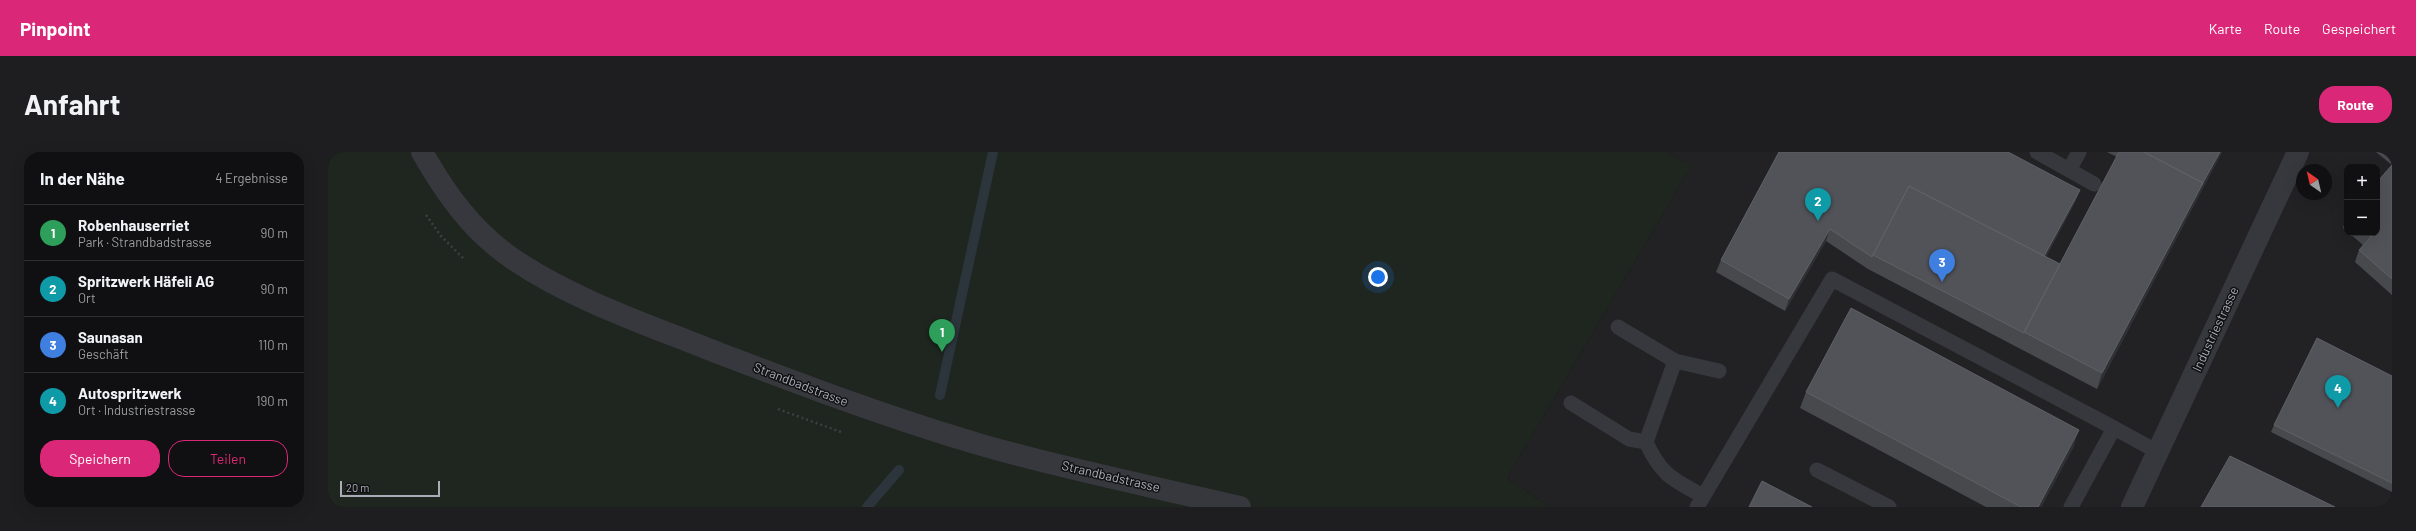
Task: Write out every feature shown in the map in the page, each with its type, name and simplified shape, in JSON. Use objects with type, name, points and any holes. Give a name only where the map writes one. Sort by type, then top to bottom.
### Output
[{"type":"street","name":"Strandbadstrasse","points":[[422,152],[444,190],[462,214],[486,238],[539,276],[617,313],[819,392],[926,428],[988,447],[1240,507]]},
{"type":"street","name":"Industriestrasse","points":[[2132,507],[2298,152]]},
{"type":"lane","points":[[2037,152],[2094,184]]},
{"type":"lane","points":[[2069,170],[2079,152]]},
{"type":"lane","points":[[1675,361],[1646,442],[1661,470],[1700,501],[1832,279],[2158,452]]},
{"type":"lane","points":[[1618,327],[1675,361],[1719,372]]},
{"type":"lane","points":[[1571,403],[1628,439],[1646,442]]},
{"type":"lane","points":[[2072,507],[2114,428]]},
{"type":"lane","points":[[1817,470],[1889,507]]},
{"type":"shaded area","points":[[328,152],[1670,152],[1669,154],[1692,165],[1507,478],[1550,507],[328,507]]},
{"type":"shaded area","points":[[1670,152],[2392,152],[2392,507],[1550,507],[1507,478],[1692,165],[1669,154]]},
{"type":"building","points":[[1779,152],[2008,152],[2080,190],[2044,256],[1909,186],[1872,257],[1830,229],[1789,299],[1721,260]]},
{"type":"building","points":[[2119,152],[2144,152],[2203,183],[2102,373],[2024,332]]},
{"type":"building","points":[[2144,152],[2220,152],[2203,183]]},
{"type":"building","points":[[2392,165],[2392,279],[2359,250],[2371,237],[2370,236],[2380,236],[2380,179]]},
{"type":"building","points":[[1909,186],[2060,264],[2024,333],[1873,255]]},
{"type":"building","points":[[1851,308],[2079,430],[2038,507],[2021,507],[1806,392]]},
{"type":"building","points":[[2317,338],[2392,376],[2392,483],[2274,425]]},
{"type":"building","points":[[2230,456],[2335,507],[2201,507]]},
{"type":"building","points":[[1762,481],[1812,507],[1749,507]]},
{"type":"waterway","points":[[940,395],[993,152]]},
{"type":"waterway","points":[[867,507],[899,470]]},
{"type":"place","name":"Spritzwerk Häfeli AG","points":[[1818,221]]},
{"type":"place","name":"Saunasan","points":[[1942,282]]},
{"type":"place","name":"Robenhauserriet","points":[[942,352]]},
{"type":"place","name":"Autospritzwerk","points":[[2338,408]]}]
